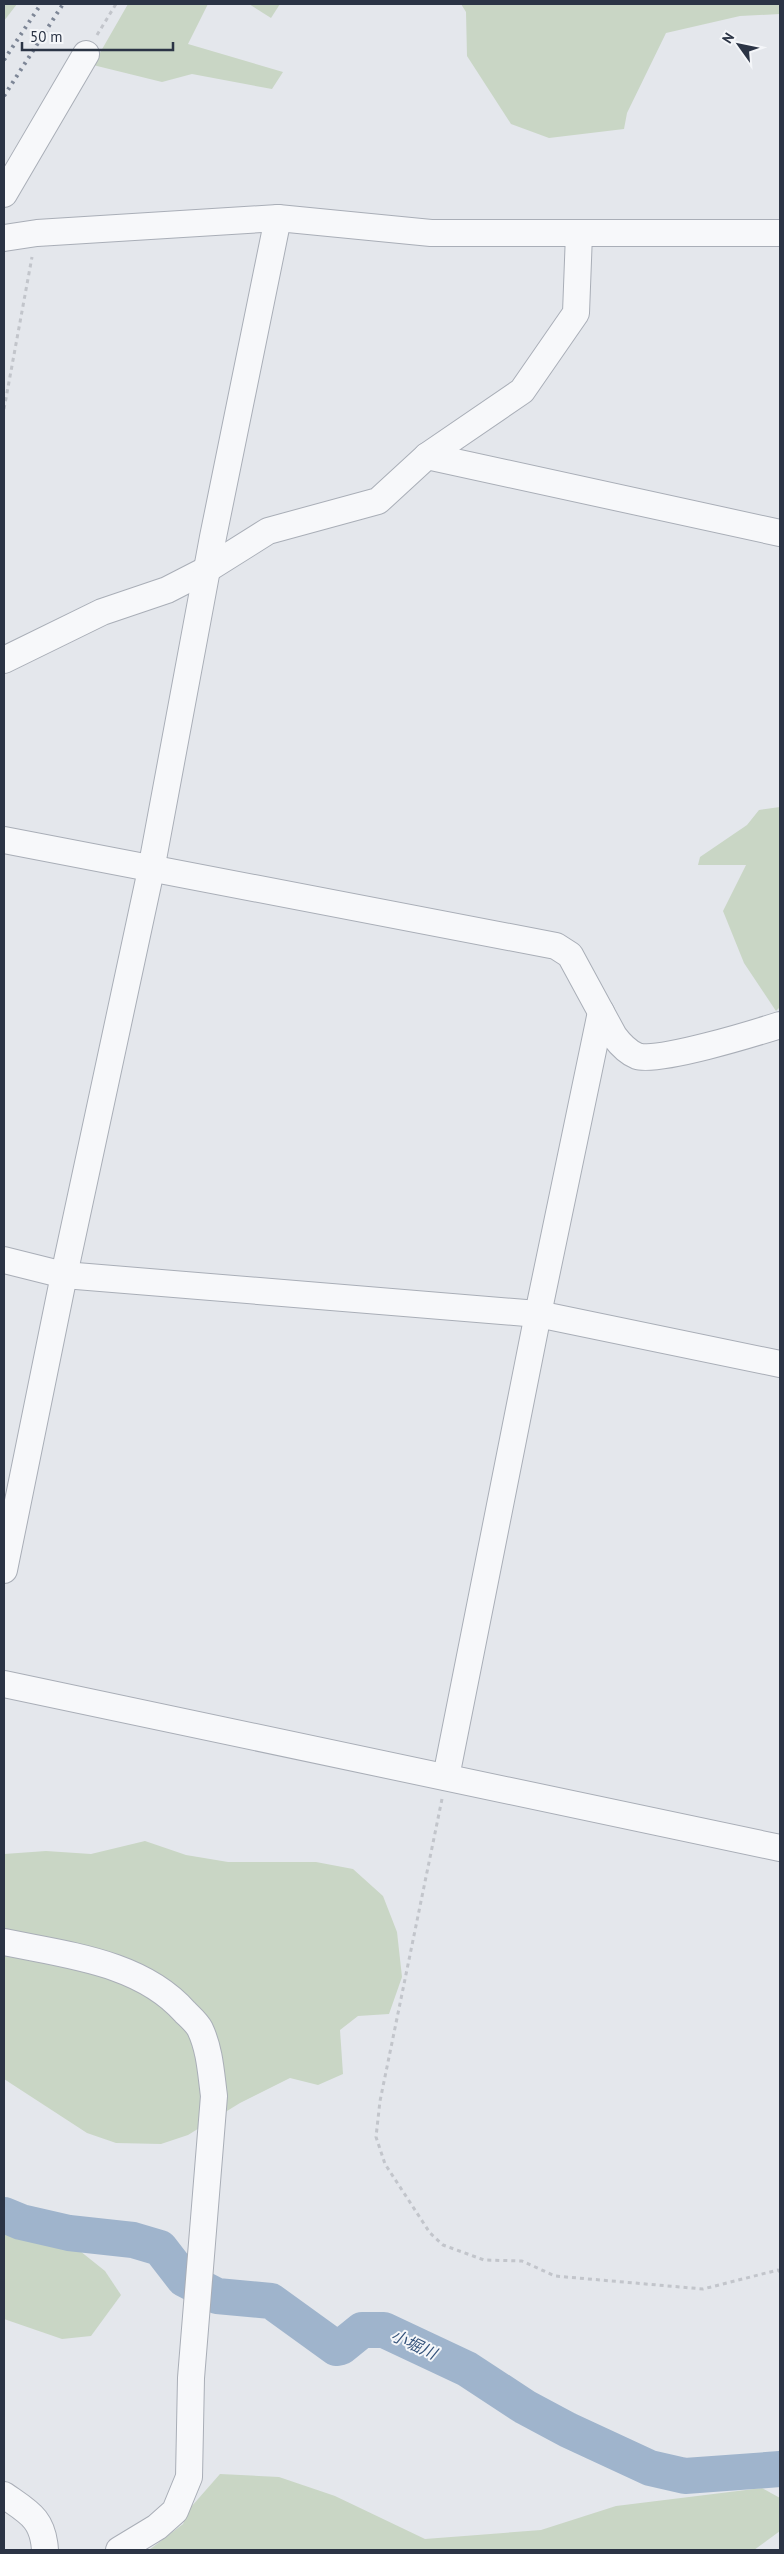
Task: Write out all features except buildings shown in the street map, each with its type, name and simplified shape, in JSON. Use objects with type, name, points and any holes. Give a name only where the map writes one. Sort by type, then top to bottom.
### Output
[{"type":"street","points":[[4,194],[86,54]]},
{"type":"street","points":[[4,1570],[64,1275],[151,870],[206,570],[278,218]]},
{"type":"street","points":[[4,238],[37,233],[278,218],[431,233],[780,233]]},
{"type":"street","points":[[4,660],[102,612],[167,590],[206,570],[268,531],[378,501],[427,456],[522,391],[576,313],[579,234]]},
{"type":"street","points":[[427,456],[780,533]]},
{"type":"street","points":[[4,840],[151,870],[556,946],[570,955],[622,1047],[637,1056],[649,1057],[780,1026]]},
{"type":"street","points":[[446,1777],[538,1314],[601,1012]]},
{"type":"street","points":[[4,1260],[64,1275],[538,1314],[780,1364]]},
{"type":"street","points":[[4,1684],[780,1848]]},
{"type":"street","points":[[4,1942],[76,1955],[157,1986],[179,2005],[200,2028],[209,2057],[214,2096],[200,2291],[191,2378],[189,2477],[175,2511],[157,2527],[119,2550]]},
{"type":"street","points":[[4,2495],[38,2521],[44,2537],[45,2550]]},
{"type":"path","points":[[86,54],[116,4]]},
{"type":"path","points":[[4,409],[37,233]]},
{"type":"path","points":[[446,1777],[380,2101],[376,2137],[385,2164],[430,2233],[443,2245],[484,2260],[522,2261],[555,2276],[703,2289],[778,2270],[780,2272]]},
{"type":"green space","points":[[4,4],[17,4],[4,21]]},
{"type":"green space","points":[[128,4],[208,4],[188,44],[283,72],[272,89],[192,74],[162,82],[93,65]]},
{"type":"green space","points":[[249,4],[280,4],[271,18]]},
{"type":"green space","points":[[461,4],[780,4],[780,14],[740,16],[666,33],[627,113],[624,129],[549,138],[511,124],[467,56],[466,12]]},
{"type":"green space","points":[[780,807],[780,1007],[776,1011],[744,963],[723,911],[746,865],[698,865],[700,857],[747,825],[759,810]]},
{"type":"green space","points":[[145,1841],[186,1855],[228,1862],[316,1862],[353,1869],[383,1896],[397,1932],[402,1977],[389,2014],[358,2016],[340,2030],[343,2074],[318,2085],[290,2078],[240,2103],[188,2135],[161,2144],[116,2143],[87,2133],[4,2079],[4,1854],[46,1851],[91,1854]]},
{"type":"green space","points":[[4,2225],[75,2247],[105,2271],[121,2295],[91,2336],[62,2339],[4,2319]]},
{"type":"green space","points":[[220,2474],[279,2477],[335,2496],[425,2539],[541,2530],[616,2506],[762,2488],[780,2498],[780,2531],[754,2550],[149,2550],[183,2524],[191,2507]]},
{"type":"waterway","name":"小堀川","points":[[4,2215],[21,2222],[69,2233],[133,2240],[160,2248],[184,2279],[217,2296],[271,2301],[336,2348],[341,2347],[362,2330],[384,2330],[467,2369],[525,2407],[568,2430],[650,2468],[685,2476],[780,2469]]},
{"type":"railway","points":[[4,60],[41,4]]},
{"type":"railway","points":[[4,96],[63,4]]}]
